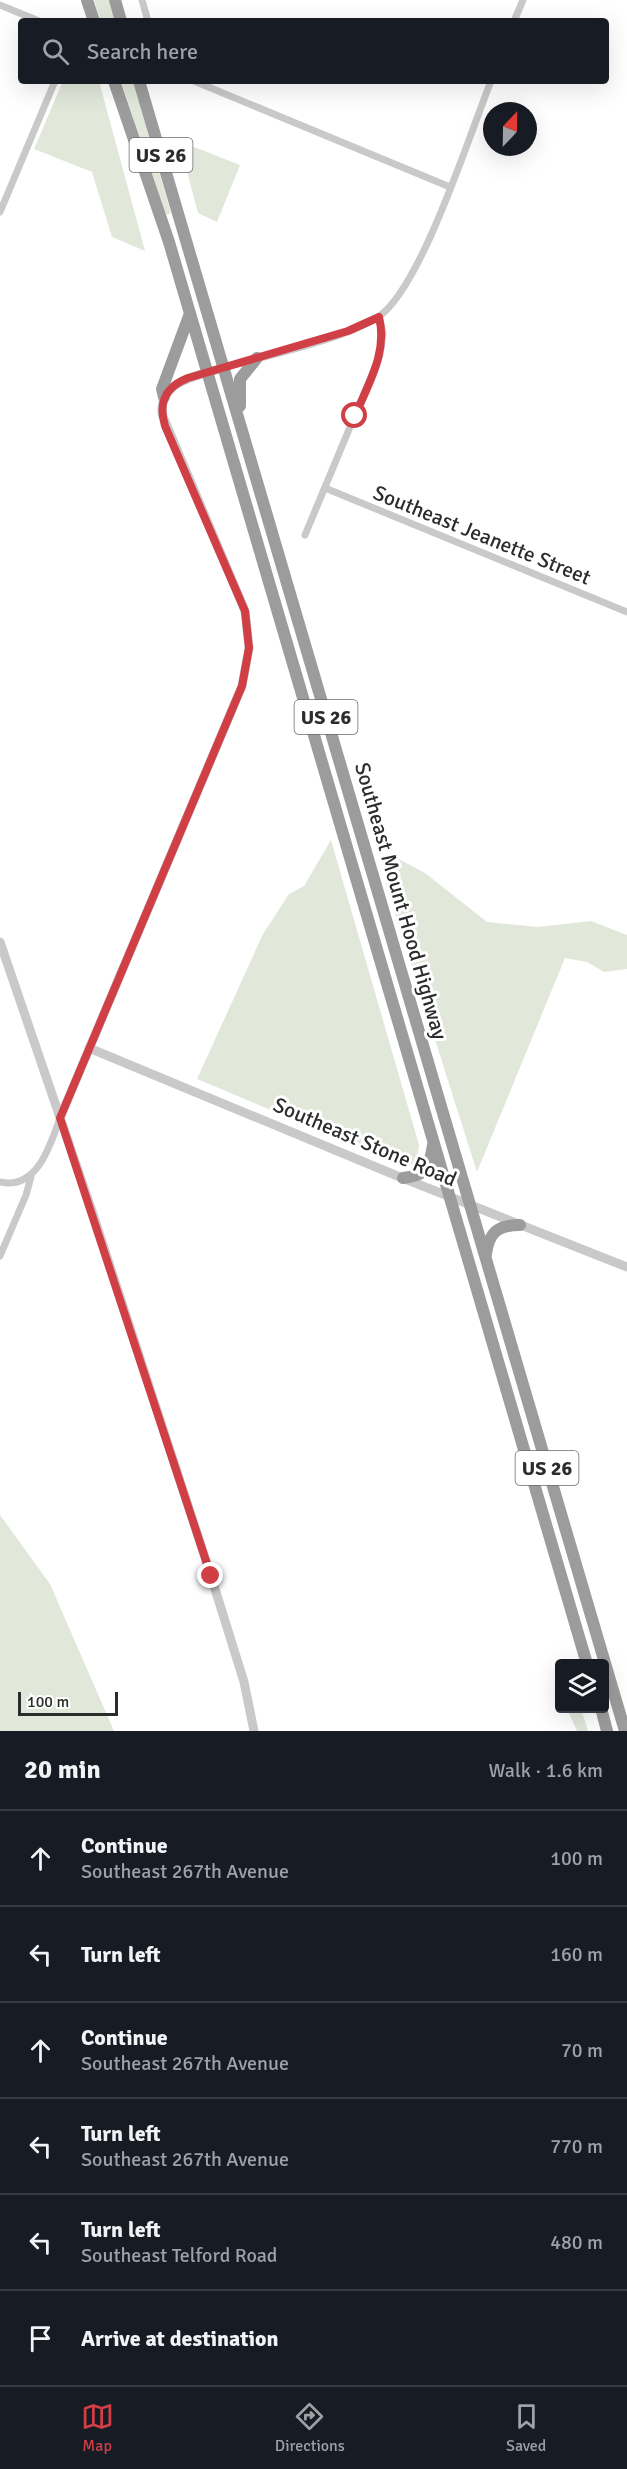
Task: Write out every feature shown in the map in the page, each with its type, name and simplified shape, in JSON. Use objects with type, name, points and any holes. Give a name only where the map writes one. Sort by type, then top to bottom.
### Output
[{"type":"highway","points":[[87,0],[93,18]]},
{"type":"highway","points":[[115,0],[120,18]]},
{"type":"highway","name":"Southeast Mount Hood Highway","points":[[115,84],[169,242],[434,1141],[486,1256],[625,1731]]},
{"type":"highway","name":"Southeast Mount Hood Highway","points":[[140,84],[263,502],[461,1201],[586,1659]]},
{"type":"highway","points":[[169,242],[190,281],[212,358],[223,368]]},
{"type":"highway","points":[[164,397],[162,389],[190,315]]},
{"type":"highway","points":[[244,437],[239,384],[244,372],[257,358]]},
{"type":"highway","points":[[206,373],[217,383],[241,466],[263,502]]},
{"type":"highway","points":[[414,1074],[426,1088],[436,1114],[489,1301],[499,1325],[511,1342]]},
{"type":"highway","points":[[403,1178],[418,1176],[426,1170],[434,1141]]},
{"type":"highway","points":[[486,1256],[487,1242],[493,1232],[502,1226],[520,1225]]},
{"type":"highway","points":[[602,1713],[607,1731]]},
{"type":"street","points":[[142,0],[147,18]]},
{"type":"street","points":[[515,18],[523,0]]},
{"type":"street","points":[[0,5],[32,18]]},
{"type":"street","points":[[0,212],[54,84]]},
{"type":"street","points":[[201,84],[450,187]]},
{"type":"street","points":[[0,1256],[26,1195],[31,1177],[41,1161],[60,1118],[242,686],[248,662],[249,636],[242,601],[165,426],[162,414],[164,397],[180,381],[348,331],[379,317],[400,295],[414,271],[490,84]]},
{"type":"street","points":[[305,535],[380,355],[382,333],[379,317]]},
{"type":"street","name":"Southeast Jeanette Street","points":[[325,488],[627,612]]},
{"type":"street","points":[[0,942],[228,1630],[244,1682],[254,1731]]},
{"type":"street","name":"Southeast Stone Road","points":[[89,1048],[403,1178],[627,1267]]},
{"type":"street","points":[[0,1182],[18,1182],[31,1177]]},
{"type":"shaded area","points":[[94,0],[109,0],[115,18],[100,18]]},
{"type":"shaded area","points":[[62,84],[100,84],[145,251],[112,237],[92,172],[34,149]]},
{"type":"shaded area","points":[[122,84],[134,84],[171,213],[166,215]]},
{"type":"shaded area","points":[[179,141],[240,165],[217,222],[198,213]]},
{"type":"shaded area","points":[[331,840],[419,1145],[417,1162],[404,1166],[197,1079],[263,934],[289,894],[304,886]]},
{"type":"shaded area","points":[[395,857],[425,873],[487,922],[537,927],[591,921],[627,935],[627,969],[604,972],[587,962],[565,958],[477,1172],[386,885]]},
{"type":"shaded area","points":[[0,1515],[50,1584],[114,1731],[0,1731]]},
{"type":"shaded area","points":[[569,1713],[582,1713],[588,1731],[577,1731]]},
{"type":"route","points":[[211,1576],[60,1118],[242,686],[248,662],[248,623],[242,601],[165,426],[162,414],[164,397],[174,385],[188,378],[348,331],[379,317],[382,347],[355,416]]}]
